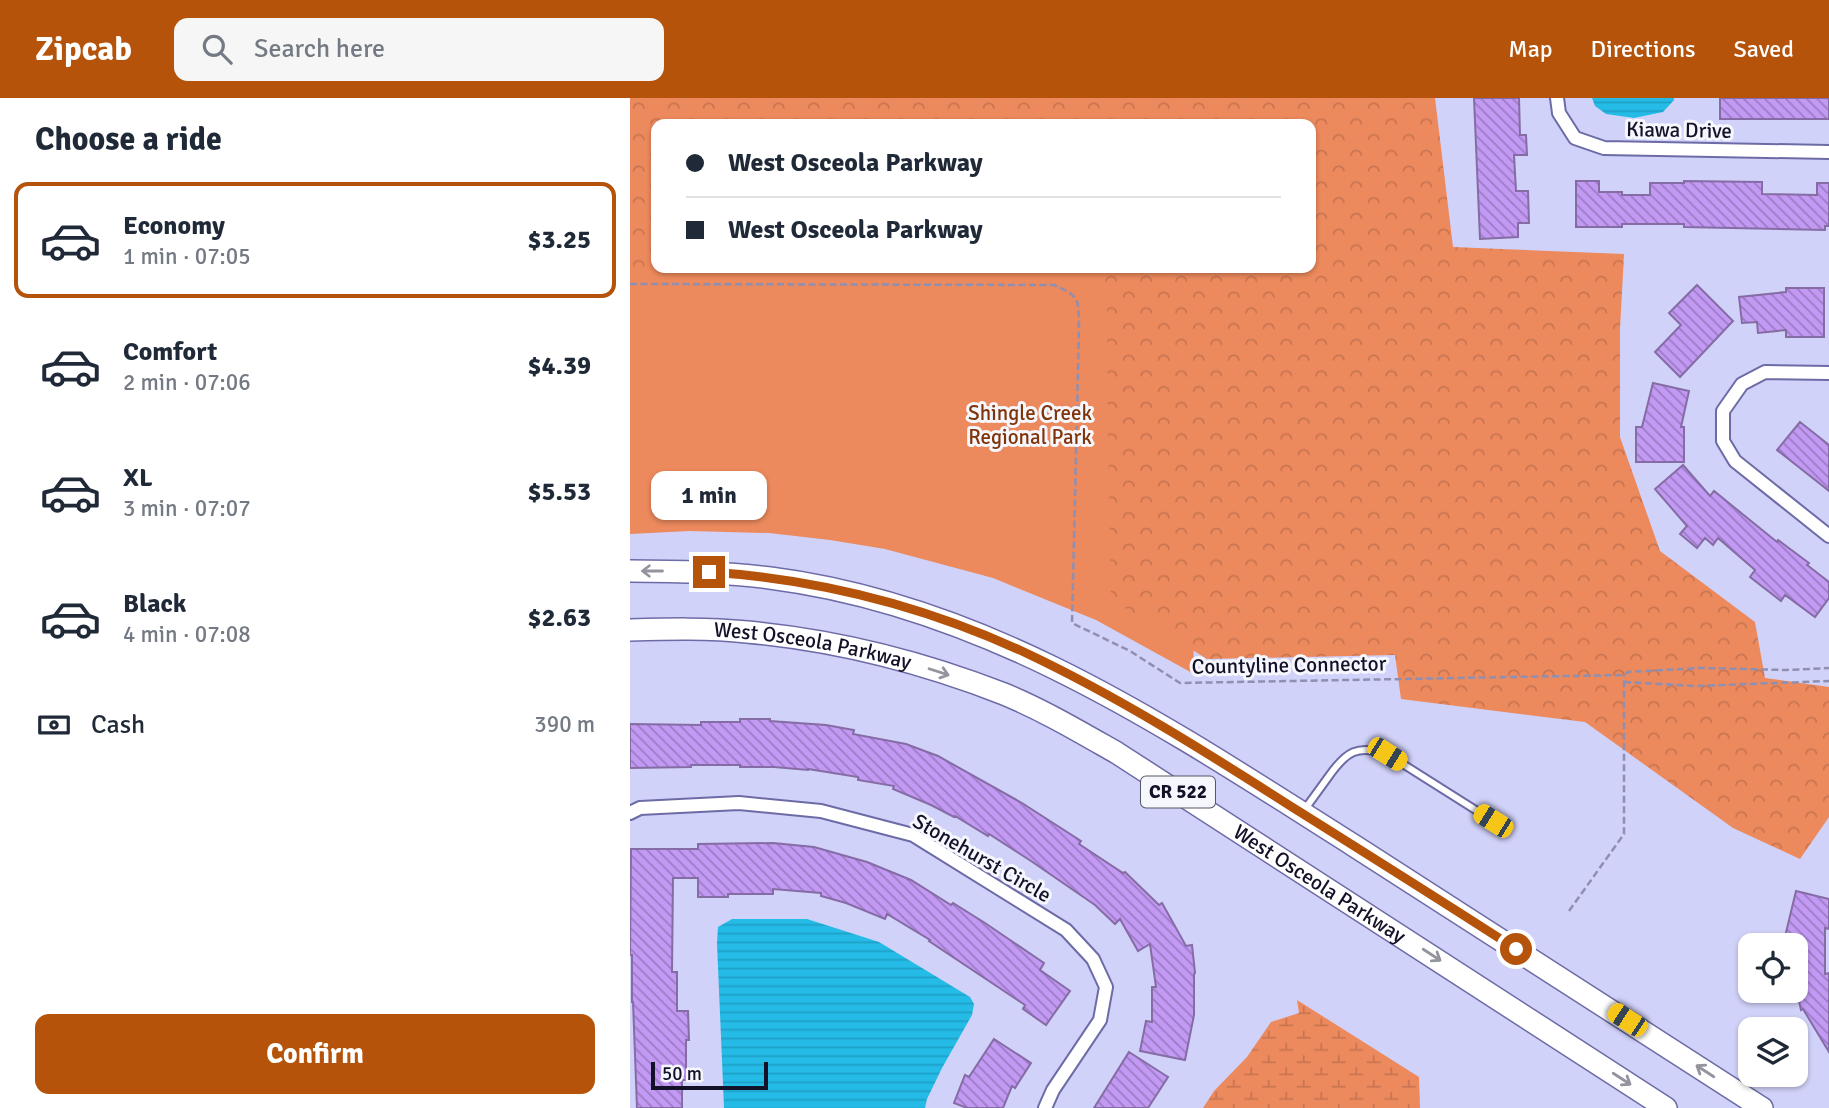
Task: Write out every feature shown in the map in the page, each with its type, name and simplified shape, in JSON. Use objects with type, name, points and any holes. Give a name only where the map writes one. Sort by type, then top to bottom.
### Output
[{"type":"main road","name":"CR 522","points":[[630,571],[690,571],[773,578],[862,596],[966,628],[1024,653],[1092,686],[1223,763],[1762,1108]]},
{"type":"main road","name":"West Osceola Parkway","points":[[630,630],[687,629],[802,638],[865,651],[937,671],[1006,695],[1063,722],[1117,753],[1666,1108]]},
{"type":"street","name":"Kiawa Drive","points":[[1558,98],[1559,113],[1575,138],[1604,148],[1829,152]]},
{"type":"street","points":[[1829,373],[1765,372],[1742,384],[1723,411],[1723,441],[1735,461],[1829,536]]},
{"type":"street","name":"Stonehurst Circle","points":[[630,813],[640,808],[739,803],[821,811],[912,835],[1066,930],[1093,959],[1106,987],[1100,1020],[1045,1108]]},
{"type":"lane","points":[[1302,813],[1341,759],[1351,752],[1364,749],[1387,754],[1493,821]]},
{"type":"path","name":"Countyline Connector","points":[[630,284],[1054,285],[1070,292],[1078,301],[1079,330],[1072,623],[1130,651],[1180,683],[1624,675]]},
{"type":"path","points":[[1569,911],[1624,834],[1624,675],[1628,672],[1700,668],[1829,668]]},
{"type":"path","points":[[1624,682],[1696,686],[1829,681]]},
{"type":"green space","points":[[630,98],[1435,98],[1453,247],[1624,254],[1620,329],[1620,437],[1660,551],[1755,622],[1765,678],[1829,687],[1829,817],[1800,859],[1733,828],[1585,722],[1401,699],[1395,655],[1207,659],[1111,599],[1107,284],[1071,273],[1316,273],[1316,119],[651,119],[651,268],[630,268]]},
{"type":"green space","name":"Shingle Creek Regional Park","points":[[630,267],[651,267],[651,273],[1186,273],[1194,674],[1096,620],[993,578],[885,549],[769,533],[689,531],[630,534]]},
{"type":"green space","points":[[1297,1000],[1419,1077],[1420,1108],[1203,1108],[1214,1091],[1247,1057],[1271,1022],[1299,1013]]},
{"type":"water","points":[[1592,98],[1674,100],[1663,112],[1634,118],[1606,114],[1595,106]]},
{"type":"water","points":[[732,919],[807,919],[879,942],[970,997],[974,1004],[972,1015],[942,1068],[925,1108],[724,1108],[717,943],[718,927]]},
{"type":"building","points":[[1474,98],[1519,98],[1520,135],[1526,135],[1527,155],[1514,155],[1516,191],[1528,191],[1529,223],[1518,223],[1518,237],[1480,239]]},
{"type":"building","points":[[1720,98],[1829,98],[1829,119],[1720,119]]},
{"type":"building","points":[[1576,181],[1599,181],[1599,192],[1622,192],[1622,195],[1650,195],[1650,183],[1684,181],[1762,182],[1762,194],[1817,195],[1817,183],[1829,183],[1829,226],[1825,226],[1825,230],[1684,227],[1684,224],[1576,227]]},
{"type":"building","points":[[1697,285],[1733,321],[1680,377],[1655,352],[1681,325],[1669,313]]},
{"type":"building","points":[[1786,288],[1824,288],[1824,337],[1786,337],[1786,330],[1758,333],[1757,322],[1742,323],[1739,297],[1786,292]]},
{"type":"building","points":[[1653,383],[1689,391],[1681,427],[1684,427],[1684,462],[1636,462],[1636,427],[1642,427]]},
{"type":"building","points":[[1800,422],[1829,445],[1829,491],[1777,450]]},
{"type":"building","points":[[1683,465],[1710,496],[1714,491],[1777,542],[1778,540],[1809,563],[1807,565],[1829,582],[1829,598],[1815,617],[1785,595],[1781,601],[1750,577],[1755,570],[1718,538],[1713,545],[1705,538],[1697,548],[1680,534],[1687,526],[1655,489]]},
{"type":"building","points":[[740,719],[770,719],[854,730],[853,734],[906,744],[938,756],[1022,803],[1081,841],[1079,844],[1125,872],[1159,905],[1162,903],[1186,946],[1192,945],[1195,973],[1194,1015],[1185,1060],[1140,1051],[1146,1021],[1152,1022],[1152,987],[1156,987],[1150,944],[1138,951],[1120,919],[1115,924],[1095,905],[1031,861],[955,816],[893,789],[894,786],[808,769],[740,765],[630,768],[630,724],[701,725],[701,722],[740,722]]},
{"type":"building","points":[[773,843],[814,847],[867,862],[911,880],[951,905],[953,903],[1044,963],[1040,970],[1070,991],[1046,1025],[1023,1009],[1025,1005],[887,914],[885,919],[821,896],[821,893],[773,889],[773,894],[698,897],[698,878],[673,878],[672,972],[677,972],[677,1011],[688,1011],[689,1040],[686,1040],[686,1080],[682,1080],[682,1108],[637,1108],[630,955],[631,849],[698,849],[698,844]]},
{"type":"building","points":[[1796,891],[1829,899],[1829,929],[1825,928],[1825,974],[1829,973],[1829,1052],[1803,1009],[1801,1010],[1799,1003],[1808,1003],[1808,933],[1786,933]]},
{"type":"building","points":[[994,1039],[1031,1063],[1015,1088],[1012,1086],[1003,1108],[967,1108],[954,1103],[965,1075],[969,1077]]},
{"type":"building","points":[[1129,1052],[1168,1077],[1148,1108],[1094,1108]]},
{"type":"route","points":[[709,572],[773,578],[862,596],[966,628],[1024,653],[1092,686],[1223,763],[1516,949]]}]
